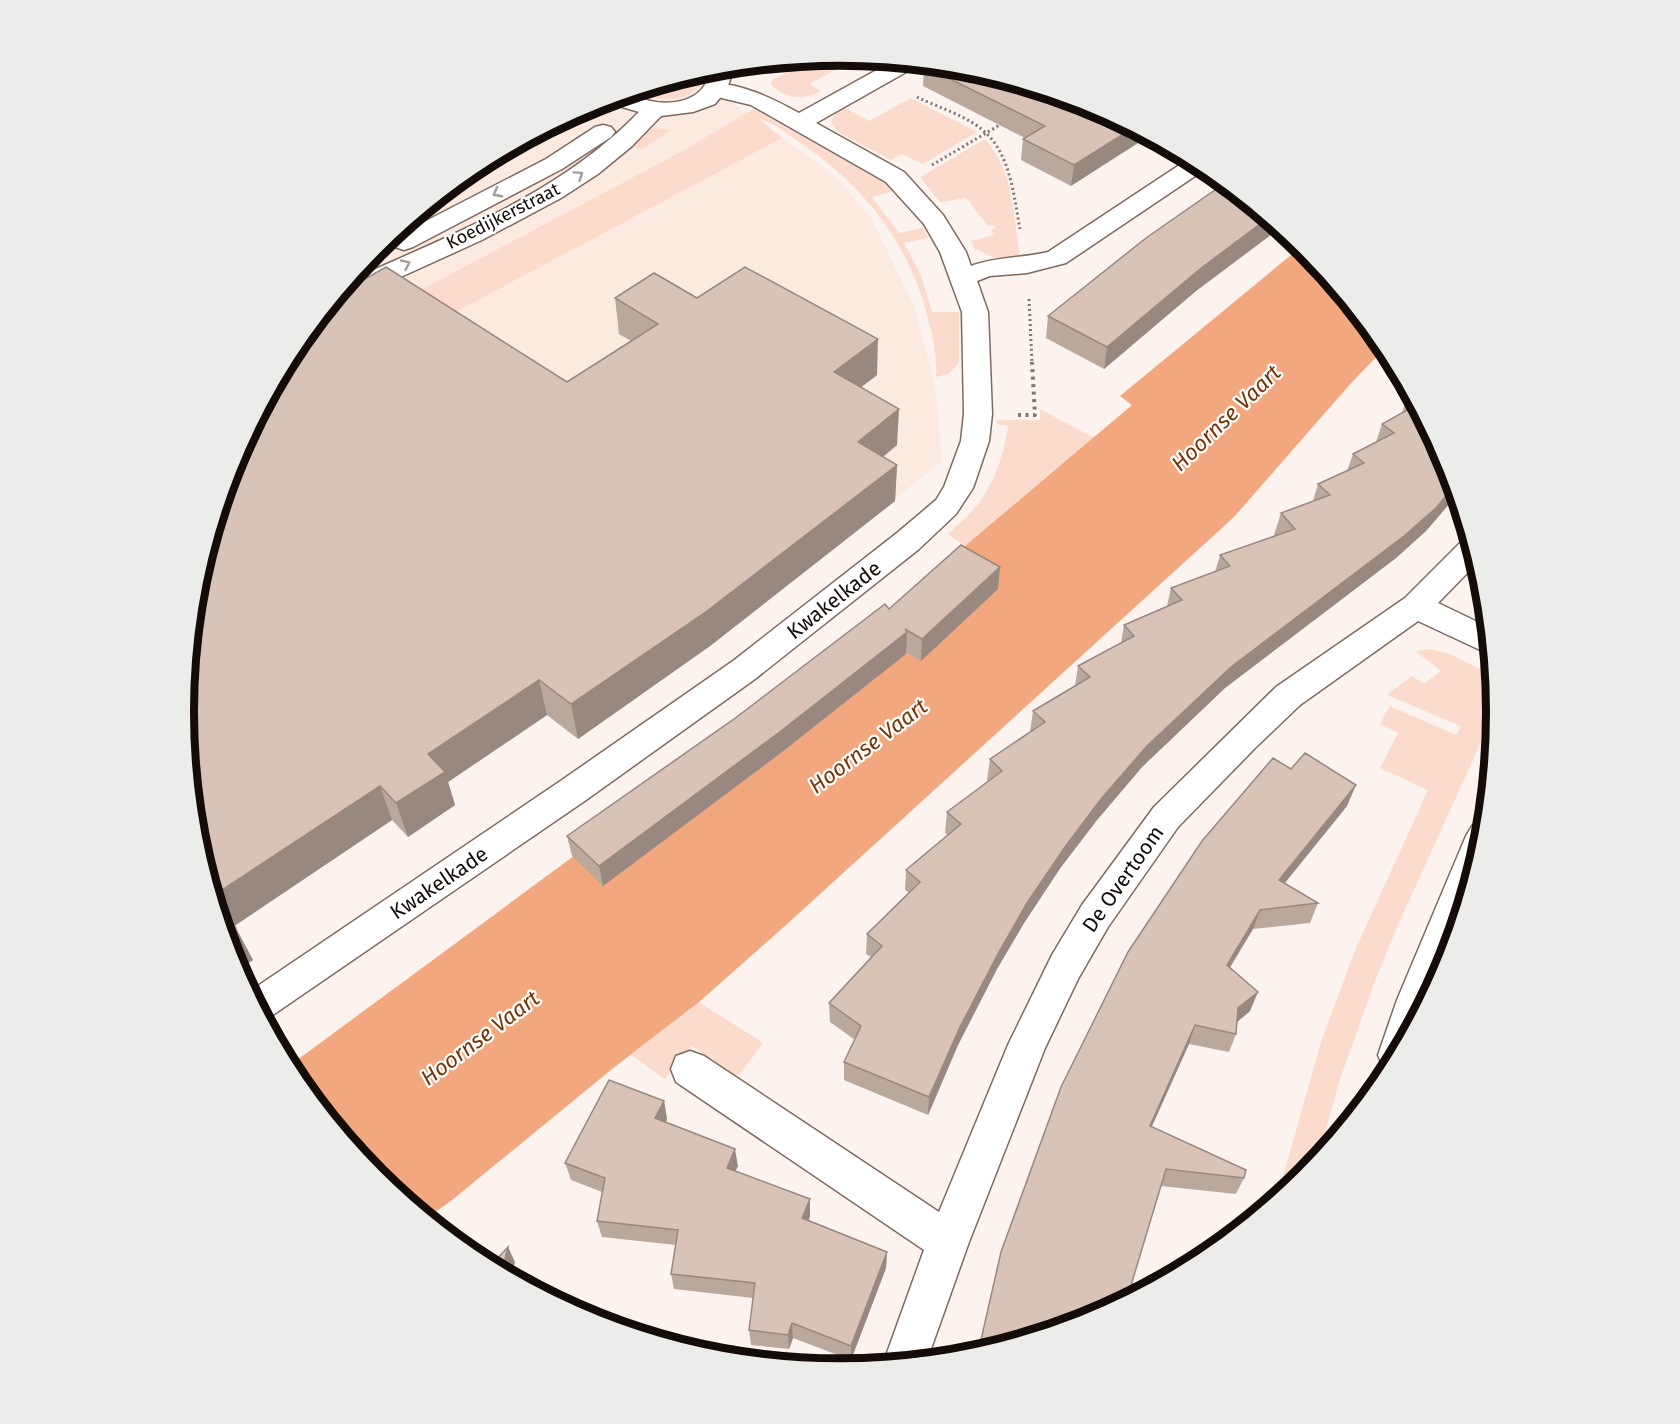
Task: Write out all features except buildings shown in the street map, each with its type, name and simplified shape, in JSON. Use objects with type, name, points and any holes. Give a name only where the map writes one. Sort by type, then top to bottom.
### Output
[{"type":"street","points":[[800,122],[895,69]]},
{"type":"street","points":[[636,103],[672,109],[691,106],[706,99],[718,77]]},
{"type":"street","name":"Kwakelkade","points":[[263,1003],[744,670],[908,541],[946,507],[961,483],[975,441],[979,397],[975,312],[953,252],[934,220],[895,177],[759,100],[724,77]]},
{"type":"street","name":"Koedijkerstraat","points":[[389,250],[554,164],[596,137],[636,103]]},
{"type":"street","name":"Koedijkerstraat","points":[[349,292],[538,201],[578,176],[619,145],[636,103]]},
{"type":"street","points":[[962,278],[986,269],[1027,265],[1057,258],[1190,169]]},
{"type":"street","name":"De Overtoom","points":[[907,1354],[948,1242],[1027,1045],[1065,967],[1095,916],[1166,817],[1288,696],[1416,606],[1467,555]]},
{"type":"street","points":[[1416,606],[1481,637]]},
{"type":"street","points":[[1413,1010],[1459,897]]},
{"type":"street","points":[[690,1069],[948,1242]]},
{"type":"path","points":[[895,177],[909,166],[919,173],[1005,122]]},
{"type":"shaded area","points":[[843,66],[809,84],[821,91],[808,96],[789,96],[771,85],[772,80],[797,67]]},
{"type":"shaded area","points":[[700,81],[757,119],[835,176],[870,216],[914,306],[935,385],[942,461],[785,586],[194,710],[195,670],[206,586],[228,504],[261,426],[303,353],[327,319],[383,255],[414,226],[481,175],[554,133],[593,115],[632,100]]},
{"type":"shaded area","points":[[701,81],[695,90],[680,97],[662,99],[647,96]]},
{"type":"shaded area","points":[[911,98],[977,132],[923,164],[902,154],[891,160],[838,132],[831,122],[836,112],[844,107],[869,121]]},
{"type":"shaded area","points":[[753,109],[891,186],[893,191],[872,197],[899,233],[923,228],[928,238],[904,243],[921,275],[932,312],[959,312],[959,363],[948,374],[936,377],[934,343],[921,296],[911,269],[883,222],[866,200],[825,161],[781,129],[759,119],[782,138],[431,325],[398,302],[681,152]]},
{"type":"shaded area","points":[[649,128],[672,130],[642,149],[631,146]]},
{"type":"shaded area","points":[[985,139],[995,151],[1007,180],[1014,211],[1020,258],[995,258],[974,248],[971,241],[994,235],[991,230],[996,228],[993,225],[988,226],[966,198],[940,202],[920,177]]},
{"type":"shaded area","points":[[1040,409],[1094,438],[965,546],[948,534],[975,508],[994,477],[1008,426],[997,424],[997,420],[1040,420]]},
{"type":"shaded area","points":[[1431,649],[1450,654],[1485,672],[1486,732],[1375,981],[1339,1082],[1323,1141],[1281,1184],[1322,1039],[1356,948],[1428,790],[1380,768],[1398,733],[1380,724],[1390,706],[1456,735],[1461,726],[1387,695],[1412,676],[1424,684],[1441,671],[1415,651]]},
{"type":"shaded area","points":[[699,1002],[763,1043],[740,1074],[735,1075],[692,1046],[665,1079],[631,1055]]},
{"type":"water","name":"Hoornse Vaart","points":[[1294,252],[1326,286],[1378,355],[1234,517],[699,1002],[433,1214],[414,1198],[354,1138],[327,1105],[297,1060],[806,685],[877,626],[965,546],[1132,405],[1120,396]]}]
